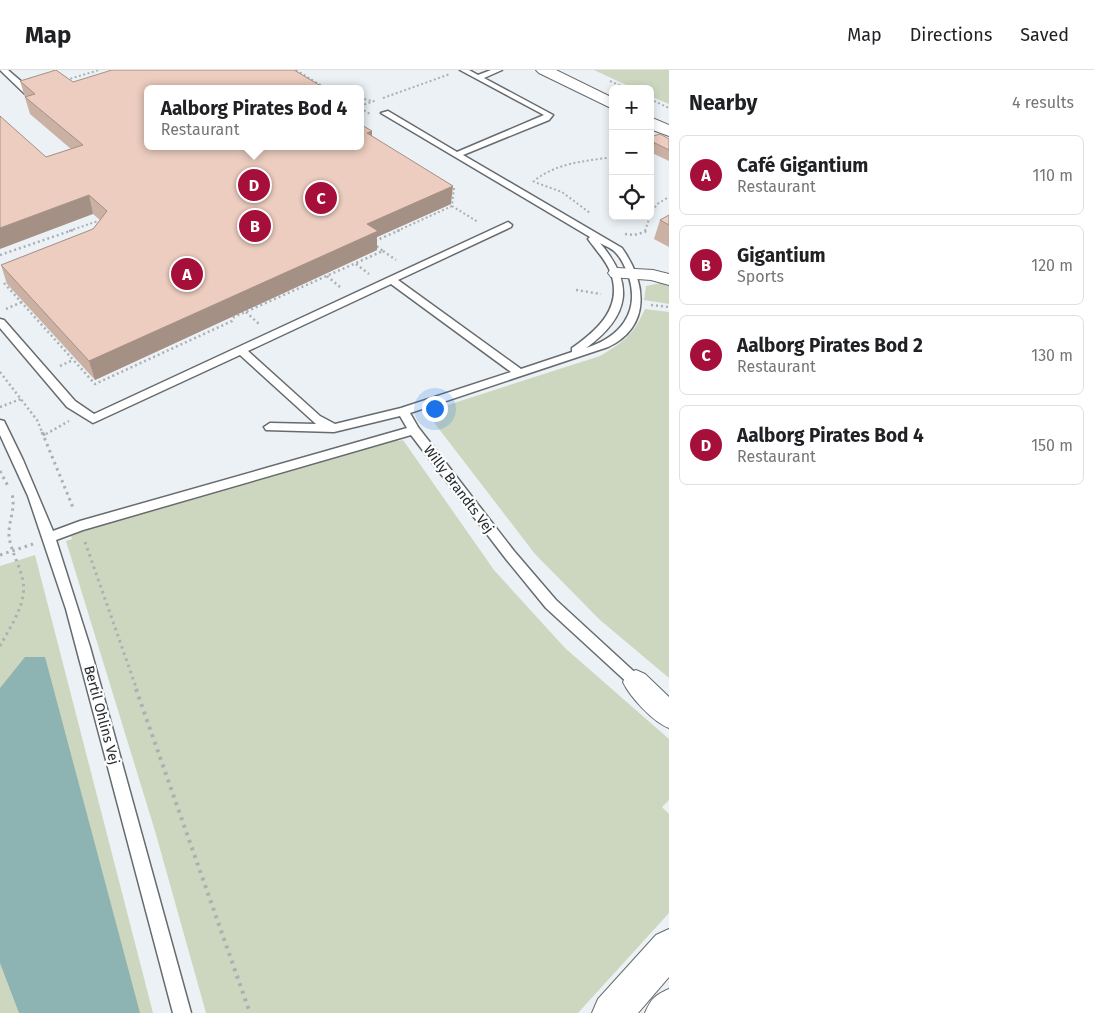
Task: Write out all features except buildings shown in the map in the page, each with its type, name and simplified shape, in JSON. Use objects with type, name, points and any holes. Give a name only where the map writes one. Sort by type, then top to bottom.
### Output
[{"type":"main road","points":[[544,70],[609,102]]},
{"type":"main road","points":[[573,70],[609,87]]},
{"type":"main road","points":[[654,108],[669,115]]},
{"type":"main road","points":[[654,124],[669,131]]},
{"type":"main road","points":[[612,1013],[669,948]]},
{"type":"main road","points":[[665,1013],[669,1009]]},
{"type":"street","points":[[626,273],[653,275],[669,280]]},
{"type":"street","name":"Willy Brandts Vej","points":[[636,682],[669,706]]},
{"type":"street","name":"Willy Brandts Vej","points":[[636,682],[669,715]]},
{"type":"lane","points":[[4,70],[28,92]]},
{"type":"lane","points":[[456,155],[546,118],[549,115],[464,70]]},
{"type":"lane","points":[[479,78],[498,70]]},
{"type":"lane","points":[[385,113],[587,233],[608,243],[628,261],[626,273],[619,287],[618,300],[610,321],[588,342],[560,360]]},
{"type":"lane","points":[[0,322],[54,386],[84,414],[93,419],[508,225]]},
{"type":"lane","points":[[270,427],[334,428],[403,411],[596,348],[616,338],[626,328],[637,303],[637,289],[626,273],[587,233]]},
{"type":"lane","points":[[392,280],[520,373]]},
{"type":"lane","points":[[242,350],[316,419],[334,428]]},
{"type":"lane","name":"Willy Brandts Vej","points":[[403,411],[414,430],[550,604],[636,682]]},
{"type":"lane","name":"Bertil Ohlins Vej","points":[[0,424],[36,500],[50,537],[84,647],[182,1013]]},
{"type":"lane","points":[[50,537],[80,526],[414,430]]},
{"type":"path","points":[[84,70],[88,73]]},
{"type":"path","points":[[61,82],[98,70]]},
{"type":"path","points":[[296,70],[320,85]]},
{"type":"path","points":[[364,104],[451,73]]},
{"type":"path","points":[[364,99],[373,101]]},
{"type":"path","points":[[654,101],[669,108]]},
{"type":"path","points":[[517,192],[553,171],[577,163],[609,158]]},
{"type":"path","points":[[534,182],[562,192],[593,215]]},
{"type":"path","points":[[452,206],[454,188]]},
{"type":"path","points":[[654,209],[657,204],[669,197]]},
{"type":"path","points":[[452,206],[469,216]]},
{"type":"path","points":[[399,262],[372,242],[452,206]]},
{"type":"path","points":[[623,234],[642,234],[645,232],[649,220]]},
{"type":"path","points":[[0,255],[98,221],[107,230]]},
{"type":"path","points":[[0,285],[4,283],[95,384],[232,321],[246,312],[383,251]]},
{"type":"path","points":[[356,264],[373,276]]},
{"type":"path","points":[[327,276],[343,290]]},
{"type":"path","points":[[576,290],[607,294]]},
{"type":"path","points":[[3,310],[22,302]]},
{"type":"path","points":[[644,305],[669,307]]},
{"type":"path","points":[[246,312],[263,328]]},
{"type":"path","points":[[0,372],[37,420],[80,526],[250,1013]]},
{"type":"path","points":[[0,407],[21,399]]},
{"type":"path","points":[[43,435],[84,414]]},
{"type":"path","points":[[0,471],[13,496],[14,513],[9,531],[12,551],[23,582],[19,607],[0,646]]},
{"type":"path","points":[[0,555],[50,537]]},
{"type":"green space","points":[[594,70],[669,70],[669,104],[654,98],[654,85],[626,85]]},
{"type":"green space","points":[[661,283],[669,286],[669,304],[644,300],[646,286]]},
{"type":"green space","points":[[645,309],[669,312],[669,678],[600,620],[535,554],[426,412],[600,356],[627,337],[637,325]]},
{"type":"green space","points":[[392,431],[398,441],[403,440],[494,570],[565,648],[669,739],[669,800],[662,807],[669,814],[669,913],[578,1013],[206,1013],[155,831],[66,541],[72,539],[71,536],[264,467]]},
{"type":"green space","points":[[35,555],[153,1013],[0,1013],[0,566]]},
{"type":"water","points":[[25,657],[45,657],[140,1013],[19,1013],[0,963],[0,688]]},
{"type":"place","name":"Aalborg Pirates Bod 4","points":[[254,185]]},
{"type":"place","name":"Aalborg Pirates Bod 2","points":[[321,198]]},
{"type":"place","name":"Gigantium","points":[[255,226]]},
{"type":"place","name":"Café Gigantium","points":[[187,274]]}]
